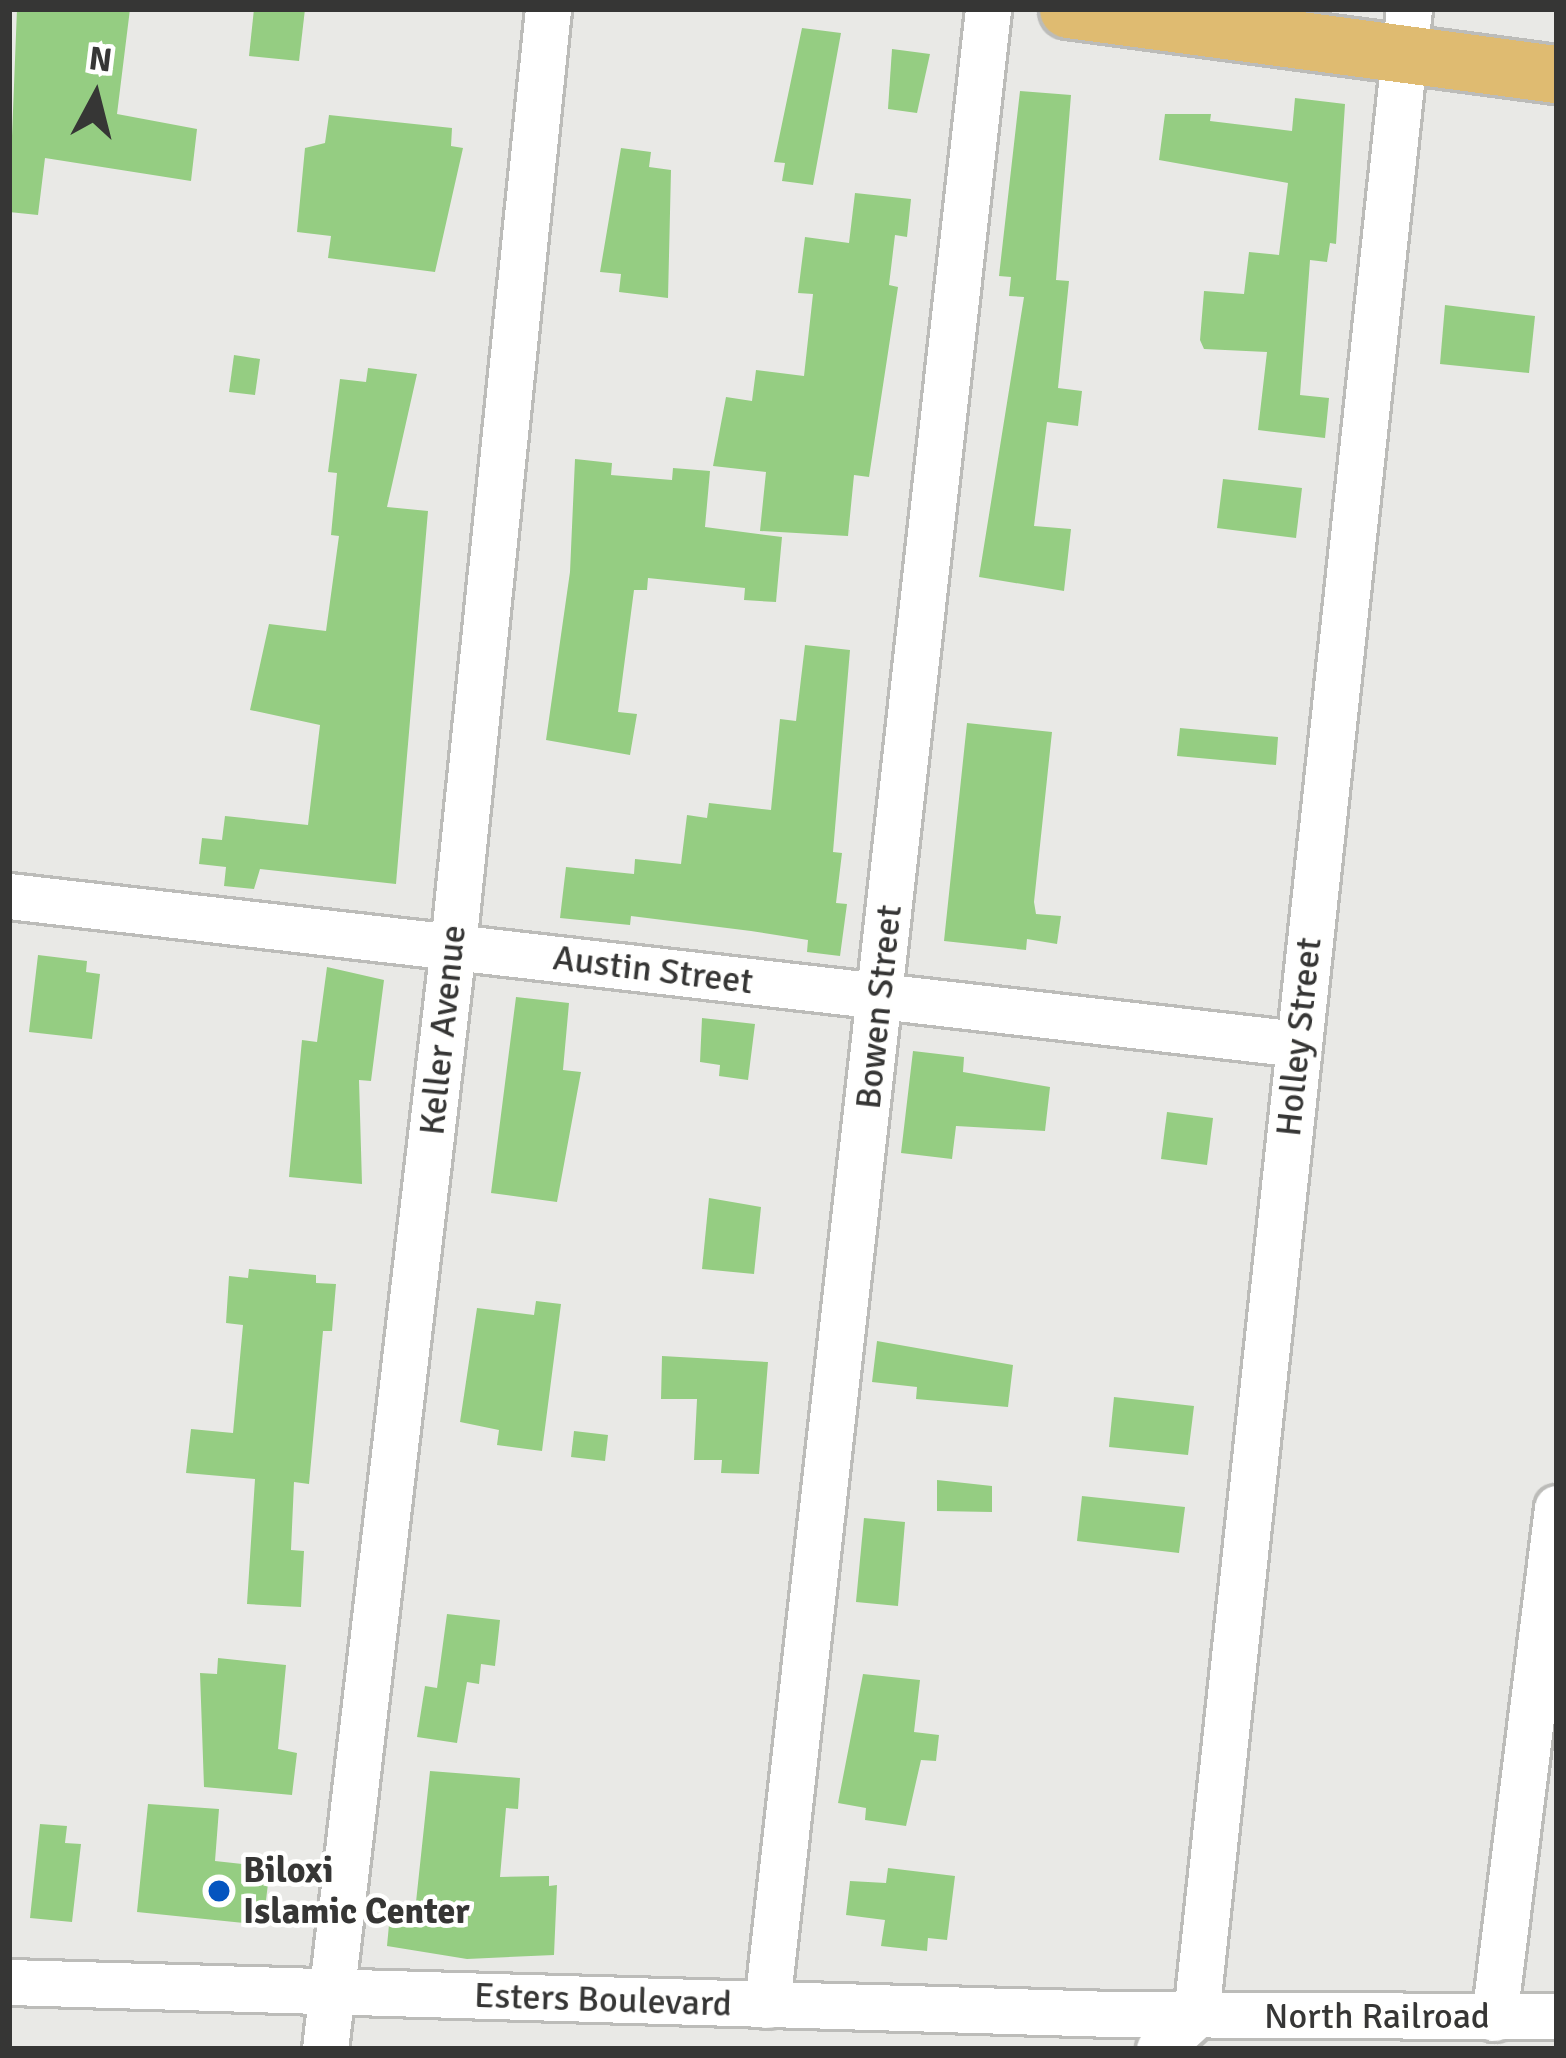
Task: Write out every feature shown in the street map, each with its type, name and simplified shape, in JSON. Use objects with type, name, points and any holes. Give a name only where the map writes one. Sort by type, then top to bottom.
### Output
[{"type":"main road","points":[[1068,9],[1406,34],[1557,74]]},
{"type":"street","name":"Keller Avenue","points":[[325,2049],[453,946],[548,9]]},
{"type":"street","name":"Bowen Street","points":[[767,2005],[988,9]]},
{"type":"street","name":"Holley Street","points":[[1196,2015],[1406,34]]},
{"type":"street","name":"Austin Street","points":[[9,896],[1298,1044]]},
{"type":"street","points":[[1494,2018],[1557,1508]]},
{"type":"street","name":"Esters Boulevard","points":[[9,1982],[1196,2015]]},
{"type":"street","name":"North Railroad","points":[[1196,2015],[1557,2016]]},
{"type":"street","points":[[1159,2049],[1196,2015]]},
{"type":"building","points":[[17,9],[130,9],[117,114],[197,129],[191,181],[45,158],[38,215],[9,212]]},
{"type":"building","points":[[254,9],[305,9],[299,61],[249,56]]},
{"type":"building","points":[[802,28],[841,33],[813,185],[782,181],[785,163],[774,162]]},
{"type":"building","points":[[892,49],[930,54],[917,113],[888,109]]},
{"type":"building","points":[[1020,91],[1071,95],[1056,280],[1069,281],[1058,388],[1082,391],[1078,426],[1047,422],[1034,526],[1071,529],[1064,591],[979,577],[1024,297],[1009,296],[1011,277],[999,276]]},
{"type":"building","points":[[1295,98],[1345,104],[1336,244],[1330,243],[1327,262],[1310,260],[1300,395],[1329,398],[1325,438],[1258,430],[1267,352],[1204,349],[1200,340],[1204,291],[1244,294],[1249,252],[1279,255],[1288,183],[1159,160],[1165,114],[1211,114],[1210,121],[1292,131]]},
{"type":"building","points":[[329,115],[452,128],[451,146],[463,148],[435,272],[328,258],[331,236],[297,232],[305,148],[325,143]]},
{"type":"building","points":[[621,148],[651,152],[649,167],[671,170],[668,298],[619,292],[621,274],[600,272]]},
{"type":"building","points":[[855,193],[911,199],[907,237],[895,235],[889,285],[898,287],[869,477],[854,475],[848,536],[760,531],[766,472],[713,466],[726,397],[752,401],[756,370],[804,376],[813,294],[798,293],[805,237],[849,243]]},
{"type":"building","points":[[1445,305],[1535,316],[1529,373],[1440,364]]},
{"type":"building","points":[[234,355],[260,359],[255,395],[229,392]]},
{"type":"building","points":[[368,368],[417,374],[387,507],[428,511],[396,884],[260,869],[254,889],[224,886],[226,867],[199,864],[202,838],[222,840],[225,816],[308,825],[320,725],[250,710],[269,624],[326,631],[339,536],[331,535],[337,473],[328,472],[340,379],[366,382]]},
{"type":"building","points":[[575,459],[612,463],[611,475],[672,480],[673,468],[710,471],[705,527],[782,537],[776,602],[744,600],[745,588],[648,578],[647,590],[634,590],[618,712],[637,714],[630,755],[546,740],[570,572]]},
{"type":"building","points":[[1223,479],[1302,488],[1296,538],[1217,528]]},
{"type":"building","points":[[805,645],[850,650],[833,852],[842,853],[836,903],[847,904],[840,956],[807,952],[808,940],[751,931],[631,916],[630,925],[560,918],[566,867],[634,874],[635,859],[681,864],[687,815],[707,818],[709,803],[771,810],[780,719],[796,721]]},
{"type":"building","points":[[967,723],[1052,732],[1034,902],[1036,914],[1061,916],[1057,944],[1027,939],[1026,950],[944,941]]},
{"type":"building","points":[[1180,728],[1278,737],[1276,765],[1177,756]]},
{"type":"building","points":[[38,955],[87,961],[86,972],[100,974],[92,1039],[29,1032]]},
{"type":"building","points":[[327,967],[384,980],[371,1081],[359,1080],[362,1184],[289,1177],[302,1040],[317,1042]]},
{"type":"building","points":[[516,997],[569,1003],[563,1070],[581,1072],[557,1202],[491,1193]]},
{"type":"building","points":[[702,1018],[755,1024],[748,1080],[719,1076],[720,1065],[700,1062]]},
{"type":"building","points":[[913,1051],[964,1057],[963,1072],[1050,1087],[1045,1131],[956,1126],[952,1159],[901,1153]]},
{"type":"building","points":[[1167,1112],[1213,1118],[1207,1165],[1161,1159]]},
{"type":"building","points":[[709,1198],[761,1207],[754,1274],[702,1269]]},
{"type":"building","points":[[249,1269],[316,1275],[316,1283],[336,1284],[332,1331],[323,1331],[309,1484],[294,1482],[291,1550],[304,1551],[301,1607],[247,1604],[255,1479],[186,1473],[191,1429],[233,1433],[243,1325],[226,1323],[229,1276],[248,1278]]},
{"type":"building","points":[[536,1301],[561,1304],[542,1451],[497,1445],[499,1430],[460,1422],[477,1308],[534,1315]]},
{"type":"building","points":[[877,1341],[1013,1365],[1008,1407],[916,1399],[917,1387],[872,1382]]},
{"type":"building","points":[[662,1356],[768,1362],[759,1474],[721,1473],[722,1460],[694,1460],[697,1399],[661,1399]]},
{"type":"building","points":[[1114,1397],[1194,1406],[1188,1455],[1109,1447]]},
{"type":"building","points":[[574,1431],[608,1435],[605,1461],[571,1457]]},
{"type":"building","points":[[937,1480],[992,1486],[992,1512],[937,1511]]},
{"type":"building","points":[[1082,1496],[1185,1507],[1179,1553],[1077,1541]]},
{"type":"building","points":[[864,1518],[905,1522],[898,1606],[856,1602]]},
{"type":"building","points":[[447,1614],[500,1620],[495,1666],[481,1664],[479,1684],[467,1682],[457,1743],[417,1737],[425,1686],[437,1688]]},
{"type":"building","points":[[218,1658],[286,1665],[278,1749],[297,1753],[292,1795],[204,1787],[200,1673],[217,1674]]},
{"type":"building","points":[[863,1674],[920,1680],[914,1732],[939,1735],[936,1761],[921,1760],[906,1826],[865,1820],[866,1808],[838,1803]]},
{"type":"building","points":[[430,1771],[520,1778],[518,1809],[506,1808],[500,1877],[549,1876],[549,1886],[557,1885],[554,1955],[467,1959],[387,1946],[390,1914],[407,1914],[408,1901],[416,1902]]},
{"type":"building","points":[[148,1804],[219,1809],[215,1861],[270,1867],[263,1925],[137,1912]]},
{"type":"building","points":[[40,1824],[67,1826],[65,1843],[81,1844],[72,1922],[30,1918]]},
{"type":"building","points":[[888,1868],[955,1876],[947,1940],[928,1938],[927,1951],[881,1946],[885,1920],[846,1915],[850,1881],[886,1883]]},
{"type":"place","name":"Biloxi Islamic Center","points":[[219,1891]]}]
